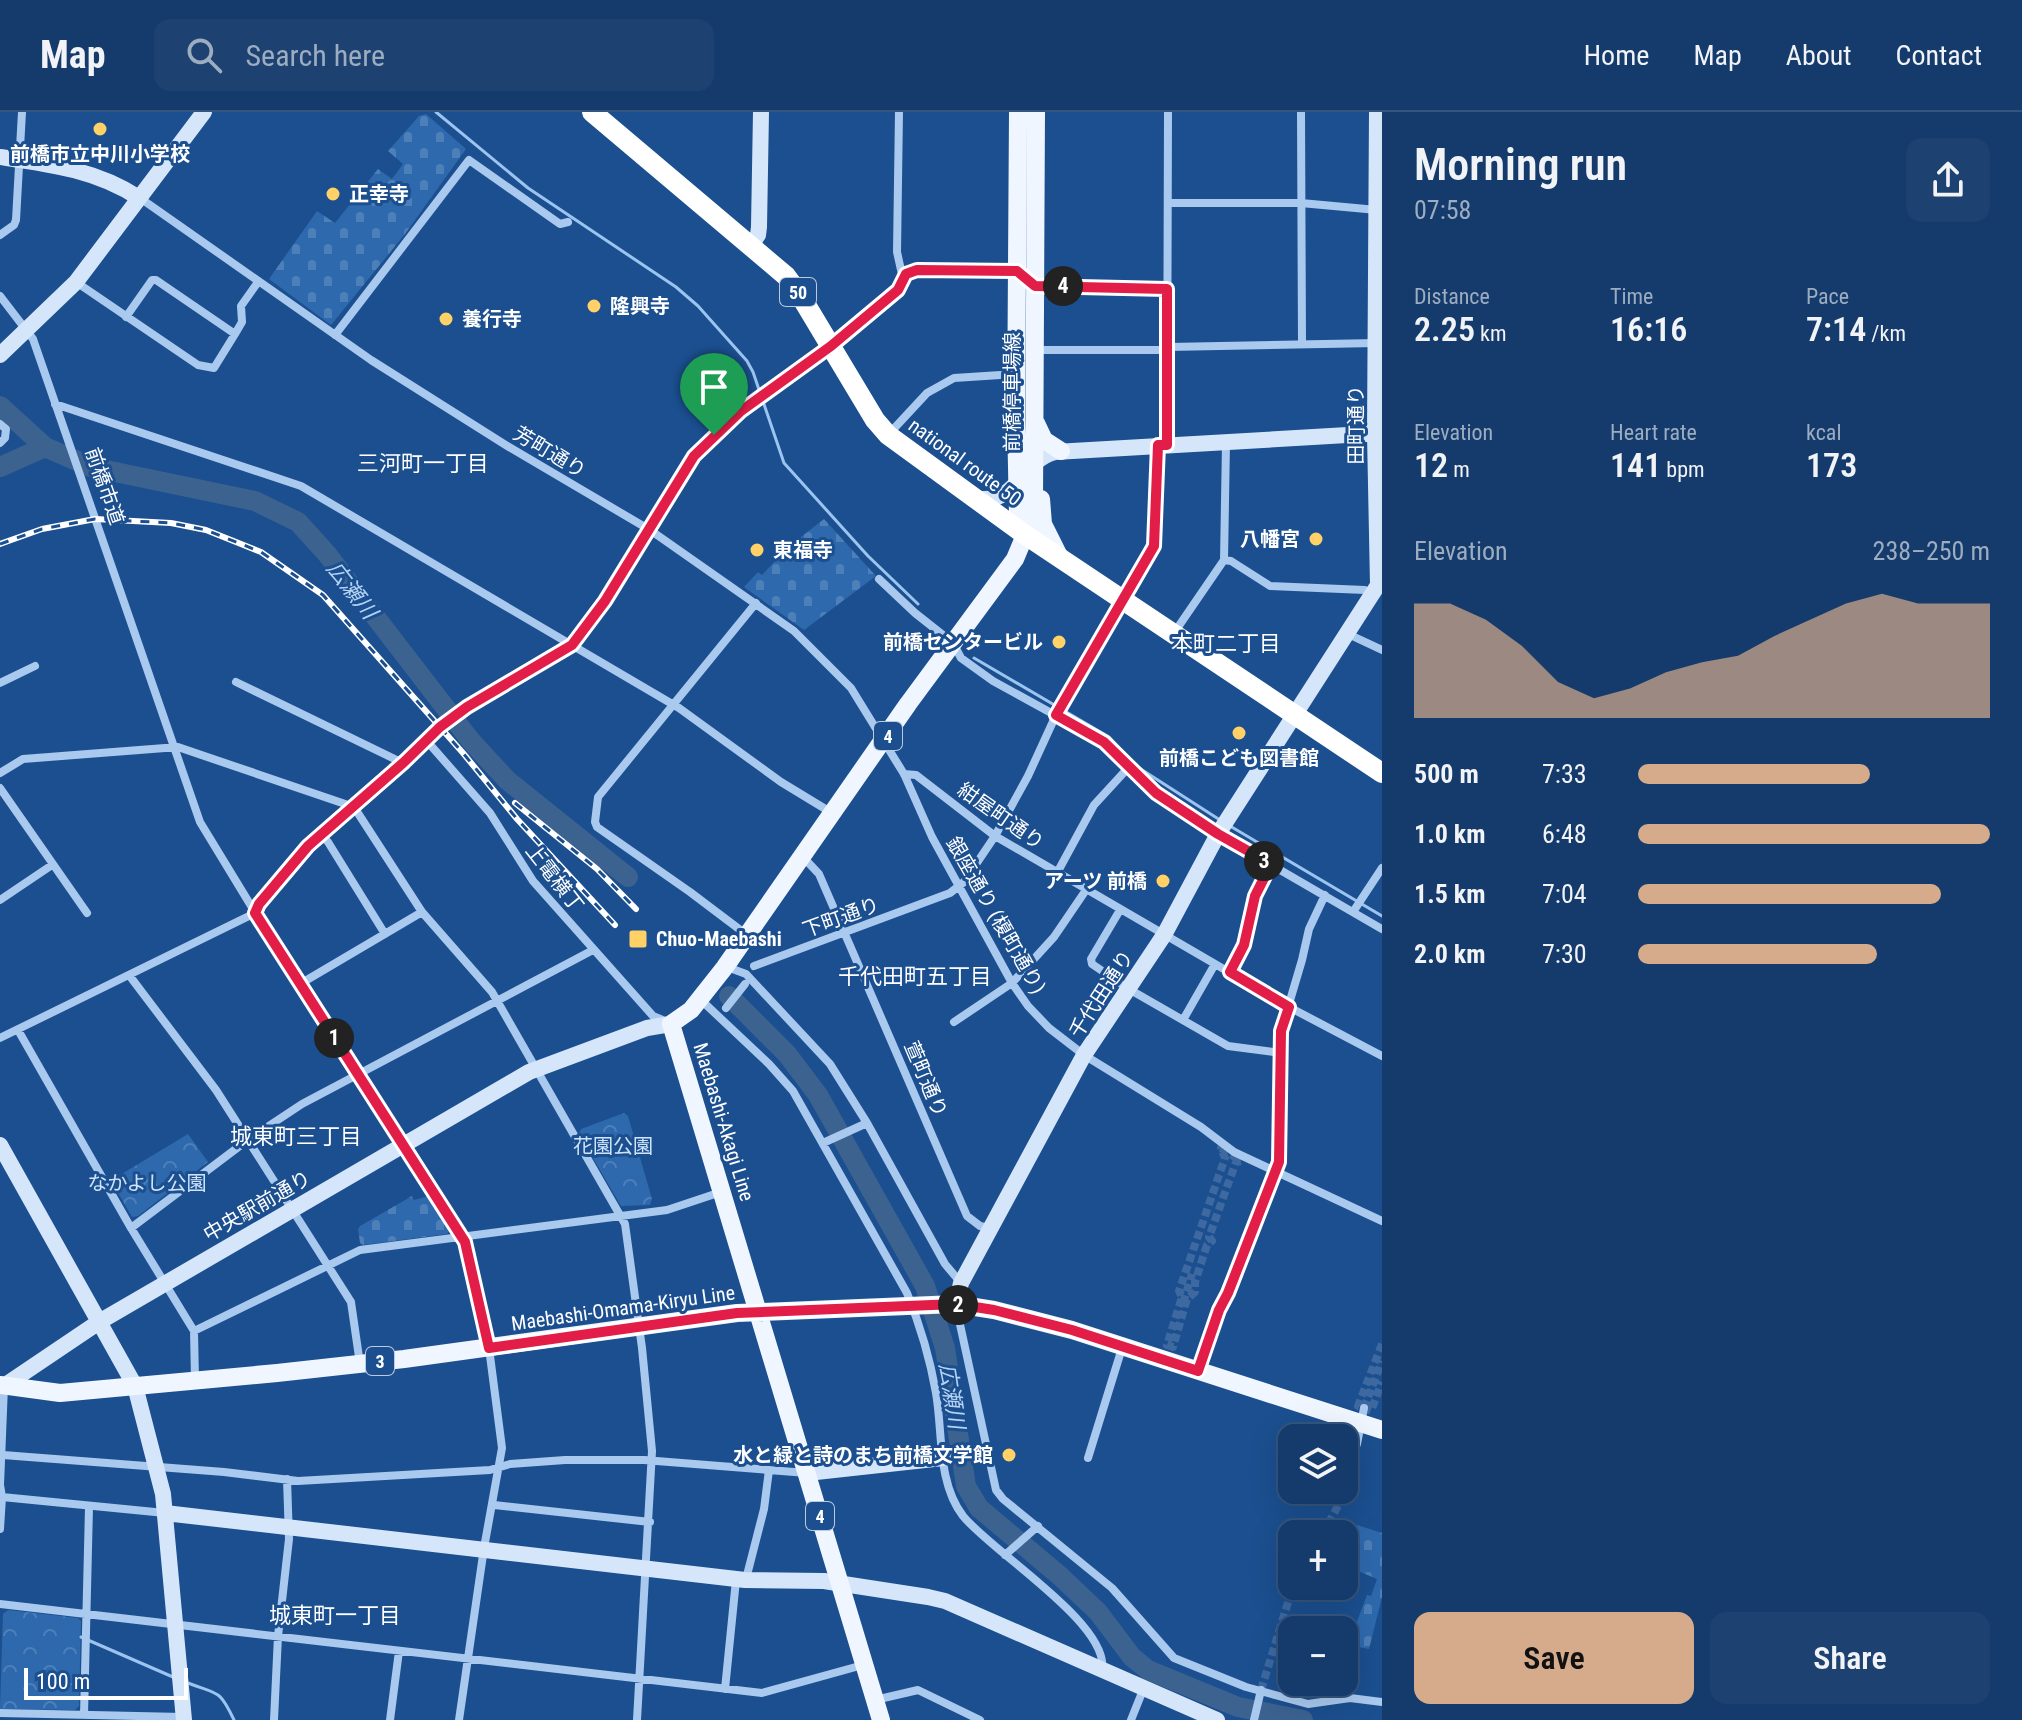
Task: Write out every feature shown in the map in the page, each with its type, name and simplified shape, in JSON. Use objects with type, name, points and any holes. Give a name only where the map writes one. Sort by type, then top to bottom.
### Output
[{"type":"highway","name":"national route 50","points":[[592,112],[793,284],[875,420],[888,435],[1024,534],[1382,773]]},
{"type":"main road","name":"前橋停車場線","points":[[1018,112],[1017,374],[1034,502],[1030,523],[1024,534]]},
{"type":"main road","name":"前橋停車場線","points":[[1024,534],[1018,514],[1018,482],[1028,454],[1034,413],[1036,112]]},
{"type":"main road","points":[[1034,413],[1040,436],[1058,452]]},
{"type":"main road","points":[[1058,452],[1028,454],[1043,524],[1059,556]]},
{"type":"main road","name":"Maebashi-Akagi Line","points":[[881,1720],[671,1024],[700,1000],[748,935],[1015,559],[1024,534]]},
{"type":"main road","name":"3","points":[[916,1306],[948,1304],[1011,1314],[1122,1347],[1168,1355],[1198,1371],[1363,1416],[1382,1430]]},
{"type":"main road","name":"Maebashi-Omama-Kiryu Line","points":[[1,1383],[60,1393],[360,1364],[758,1312],[916,1306]]},
{"type":"street","points":[[0,235],[16,223],[22,112]]},
{"type":"street","points":[[0,355],[76,282],[204,112]]},
{"type":"street","points":[[751,245],[759,227],[761,112]]},
{"type":"street","points":[[899,112],[897,252],[903,279]]},
{"type":"street","points":[[959,887],[995,836],[1028,776],[1056,715],[1154,546],[1168,347],[1168,112]]},
{"type":"street","points":[[1301,112],[1302,344]]},
{"type":"street","name":"田町通り","points":[[1294,713],[1378,585],[1377,112]]},
{"type":"street","points":[[0,157],[92,173],[139,198]]},
{"type":"street","points":[[335,335],[469,160],[560,224],[568,222]]},
{"type":"street","name":"芳町通り","points":[[139,198],[335,335],[509,447],[650,530],[756,603],[805,641],[844,681],[904,774]]},
{"type":"street","points":[[1168,203],[1301,203],[1379,210]]},
{"type":"street","points":[[0,1038],[255,913],[259,904],[320,834],[354,807],[444,723],[572,645],[605,601],[689,463],[714,435],[766,392],[831,346],[898,290],[906,274],[917,270],[1017,271],[1035,286],[1167,289]]},
{"type":"street","points":[[126,317],[152,280],[156,280],[235,334]]},
{"type":"street","points":[[76,282],[207,368],[214,368],[235,334],[242,322],[241,306],[258,282]]},
{"type":"street","name":"前橋市道","points":[[0,296],[33,339],[200,822],[467,1245],[489,1348],[502,1448],[459,1720]]},
{"type":"street","points":[[1034,350],[1160,350],[1168,347],[1379,342]]},
{"type":"street","points":[[888,435],[927,393],[954,378],[1017,374]]},
{"type":"street","points":[[55,404],[301,486],[673,704],[781,782],[833,813]]},
{"type":"street","points":[[0,424],[6,429],[5,438],[0,443]]},
{"type":"street","points":[[1058,452],[1378,434]]},
{"type":"street","points":[[1174,633],[1224,560],[1226,442]]},
{"type":"street","points":[[973,497],[985,500],[999,498],[1018,482],[1028,454]]},
{"type":"street","points":[[1224,560],[1231,561],[1270,586],[1365,590],[1372,595]]},
{"type":"street","points":[[879,579],[953,643],[961,658],[993,681],[1104,742],[1156,793],[1218,834],[1325,895],[1357,906],[1382,929]]},
{"type":"street","points":[[748,935],[595,824],[598,797],[756,603]]},
{"type":"street","points":[[1348,634],[1382,650]]},
{"type":"street","points":[[0,683],[35,666]]},
{"type":"street","points":[[236,682],[403,763]]},
{"type":"street","name":"千代田通り","points":[[948,1304],[1084,1055],[1164,935],[1218,834],[1294,713]]},
{"type":"street","name":"上電横丁","points":[[426,740],[490,813],[533,881],[653,1016],[671,1024]]},
{"type":"street","points":[[0,773],[23,759],[173,747],[354,807],[422,912],[498,1002],[625,1224],[648,1400],[652,1461],[637,1720]]},
{"type":"street","points":[[1057,873],[1094,805],[1128,768]]},
{"type":"street","name":"紺屋町通り","points":[[904,774],[916,775],[995,836],[1057,873],[1289,1007],[1382,1056]]},
{"type":"street","name":"銀座通り (榎町通り)","points":[[904,774],[932,837],[1012,983],[1049,1028],[1084,1055],[1201,1127],[1234,1154],[1382,1221]]},
{"type":"street","points":[[0,788],[87,913]]},
{"type":"street","points":[[320,834],[385,934]]},
{"type":"street","name":"萱町通り","points":[[803,857],[819,874],[967,1216],[980,1226],[990,1228]]},
{"type":"street","points":[[1230,972],[1244,945],[1255,896],[1271,864]]},
{"type":"street","points":[[0,900],[52,865]]},
{"type":"street","points":[[1357,906],[1382,868]]},
{"type":"street","name":"下町通り","points":[[754,966],[904,911],[959,887]]},
{"type":"street","points":[[954,1022],[1012,983],[1054,937],[1086,890]]},
{"type":"street","points":[[1198,1371],[1219,1310],[1279,1162],[1281,1031],[1309,929],[1325,895]]},
{"type":"street","points":[[1120,910],[1091,959],[1092,964],[1127,988],[1228,1046],[1281,1053]]},
{"type":"street","points":[[300,984],[422,912]]},
{"type":"street","points":[[131,1228],[249,1139],[302,1104],[593,950]]},
{"type":"street","points":[[730,959],[754,966]]},
{"type":"street","points":[[730,959],[741,971],[744,985],[830,1064],[867,1123],[945,1264],[961,1283]]},
{"type":"street","points":[[1183,1020],[1215,964]]},
{"type":"street","points":[[728,1006],[754,966]]},
{"type":"street","points":[[129,975],[216,1090],[351,1302],[360,1364]]},
{"type":"street","points":[[700,1000],[782,1078],[823,1143],[916,1306],[936,1390],[954,1501],[980,1534],[1008,1552],[1083,1624],[1102,1656],[1102,1671]]},
{"type":"street","name":"中央駅前通り","points":[[1,1383],[165,1283],[537,1068],[647,1028],[671,1024]]},
{"type":"street","points":[[18,1030],[194,1331],[195,1380]]},
{"type":"street","points":[[823,1143],[867,1123]]},
{"type":"street","points":[[0,1145],[135,1386],[163,1494],[184,1719],[84,1715],[46,1717],[0,1713]]},
{"type":"street","points":[[194,1331],[360,1250],[667,1210],[722,1191]]},
{"type":"street","points":[[948,1304],[999,1495],[1112,1588],[1169,1653],[1197,1669],[1260,1694],[1308,1704],[1350,1698],[1382,1702]]},
{"type":"street","points":[[1088,1458],[1122,1347]]},
{"type":"street","points":[[0,1529],[3,1455],[1,1383]]},
{"type":"street","points":[[1358,1439],[1363,1416]]},
{"type":"street","points":[[3,1455],[298,1481],[565,1460],[652,1461],[807,1473],[987,1453]]},
{"type":"street","points":[[725,1689],[740,1580],[764,1509],[769,1470]]},
{"type":"street","points":[[274,1720],[278,1636],[289,1527],[287,1479]]},
{"type":"street","points":[[2,1497],[484,1548],[740,1580],[824,1581],[945,1601],[1217,1720]]},
{"type":"street","points":[[494,1505],[650,1522]]},
{"type":"street","points":[[84,1715],[89,1507]]},
{"type":"street","points":[[1008,1552],[1038,1526]]},
{"type":"street","points":[[0,1604],[768,1693],[864,1664]]},
{"type":"street","points":[[390,1720],[399,1651]]},
{"type":"street","points":[[875,1700],[918,1690],[980,1720]]},
{"type":"street","points":[[1131,1720],[1143,1690]]},
{"type":"street","points":[[1254,1720],[1260,1694]]},
{"type":"street","points":[[459,1720],[467,1720]]},
{"type":"green space","points":[[426,114],[466,149],[405,234],[331,325],[269,279],[317,211],[335,223],[378,169],[392,179],[403,164],[388,151],[419,116]]},
{"type":"green space","points":[[824,519],[876,576],[804,630],[744,587],[758,572],[762,575],[788,547]]},
{"type":"green space","name":"花園公園","points":[[624,1113],[628,1116],[652,1199],[650,1205],[621,1206],[579,1134],[581,1129]]},
{"type":"green space","name":"なかよし公園","points":[[188,1134],[208,1162],[138,1216],[132,1217],[113,1184],[115,1178]]},
{"type":"green space","points":[[412,1196],[414,1200],[429,1196],[450,1229],[447,1234],[360,1243],[360,1226]]},
{"type":"green space","points":[[1358,1525],[1382,1533],[1382,1597],[1369,1649],[1358,1647],[1358,1619],[1377,1579],[1358,1571]]},
{"type":"green space","points":[[8,1610],[78,1618],[81,1621],[79,1706],[75,1710],[0,1709],[3,1614]]},
{"type":"waterway","points":[[436,112],[528,188],[676,287],[698,306],[747,361],[784,463],[868,556],[918,604]]},
{"type":"waterway","points":[[0,406],[45,447]]},
{"type":"waterway","name":"広瀬川","points":[[0,467],[45,447],[91,467],[255,501],[298,522],[327,554],[471,741],[507,780],[628,877]]},
{"type":"waterway","points":[[974,658],[1109,737],[1136,766],[1220,820]]},
{"type":"waterway","points":[[1230,826],[1382,916]]},
{"type":"waterway","name":"広瀬川","points":[[729,996],[787,1054],[818,1095],[925,1286],[945,1348],[966,1486],[979,1508],[1098,1612],[1132,1657],[1148,1670],[1238,1707],[1303,1720]]},
{"type":"waterway","points":[[81,1637],[173,1677]]},
{"type":"waterway","points":[[188,1683],[221,1697],[234,1720]]},
{"type":"tunnel","points":[[1221,1148],[1241,1161],[1236,1162],[1209,1237],[1212,1241],[1207,1245],[1195,1282],[1195,1292],[1187,1299],[1173,1347],[1167,1345],[1182,1297],[1179,1291],[1225,1158],[1221,1148]]},
{"type":"tunnel","points":[[1183,1303],[1192,1274]]},
{"type":"tunnel","points":[[1382,1344],[1358,1406],[1371,1411],[1382,1382]]},
{"type":"tunnel","points":[[1364,1408],[1382,1361]]},
{"type":"tunnel","points":[[1330,1520],[1339,1504]]},
{"type":"tunnel","points":[[1261,1690],[1289,1600]]},
{"type":"railway","points":[[0,544],[42,529],[95,519],[171,523],[206,530],[261,552],[323,595],[517,819],[615,925]]},
{"type":"railway","points":[[515,803],[597,869],[636,909]]},
{"type":"place","name":"前橋市立中川小学校","points":[[100,129]]},
{"type":"place","name":"正幸寺","points":[[333,194]]},
{"type":"place","name":"隆興寺","points":[[594,306]]},
{"type":"place","name":"養行寺","points":[[446,319]]},
{"type":"place","name":"八幡宮","points":[[1316,539]]},
{"type":"place","name":"東福寺","points":[[757,550]]},
{"type":"place","name":"前橋センタービル","points":[[1059,642]]},
{"type":"place","name":"前橋こども図書館","points":[[1239,733]]},
{"type":"place","name":"アーツ 前橋","points":[[1163,881]]},
{"type":"place","name":"Chuo-Maebashi","points":[[638,939]]},
{"type":"place","name":"水と緑と詩のまち前橋文学館","points":[[1009,1455]]},
{"type":"district","name":"三河町一丁目","points":[[423,463]]},
{"type":"district","name":"本町二丁目","points":[[1226,643]]},
{"type":"district","name":"千代田町五丁目","points":[[915,976]]},
{"type":"district","name":"城東町三丁目","points":[[296,1136]]},
{"type":"district","name":"城東町一丁目","points":[[335,1615]]},
{"type":"route","points":[[917,270],[1017,271],[1035,286],[1167,289],[1167,445],[1158,445],[1154,546],[1056,715],[1104,742],[1156,793],[1271,864],[1255,896],[1244,945],[1230,972],[1289,1007],[1281,1031],[1279,1162],[1219,1310],[1198,1371],[1072,1330],[994,1310],[956,1304],[737,1313],[489,1348],[467,1245],[255,913],[259,904],[308,846],[440,727],[467,707],[572,645],[605,601],[694,456],[714,435],[741,411],[831,346],[898,290],[906,274],[917,270]]}]
